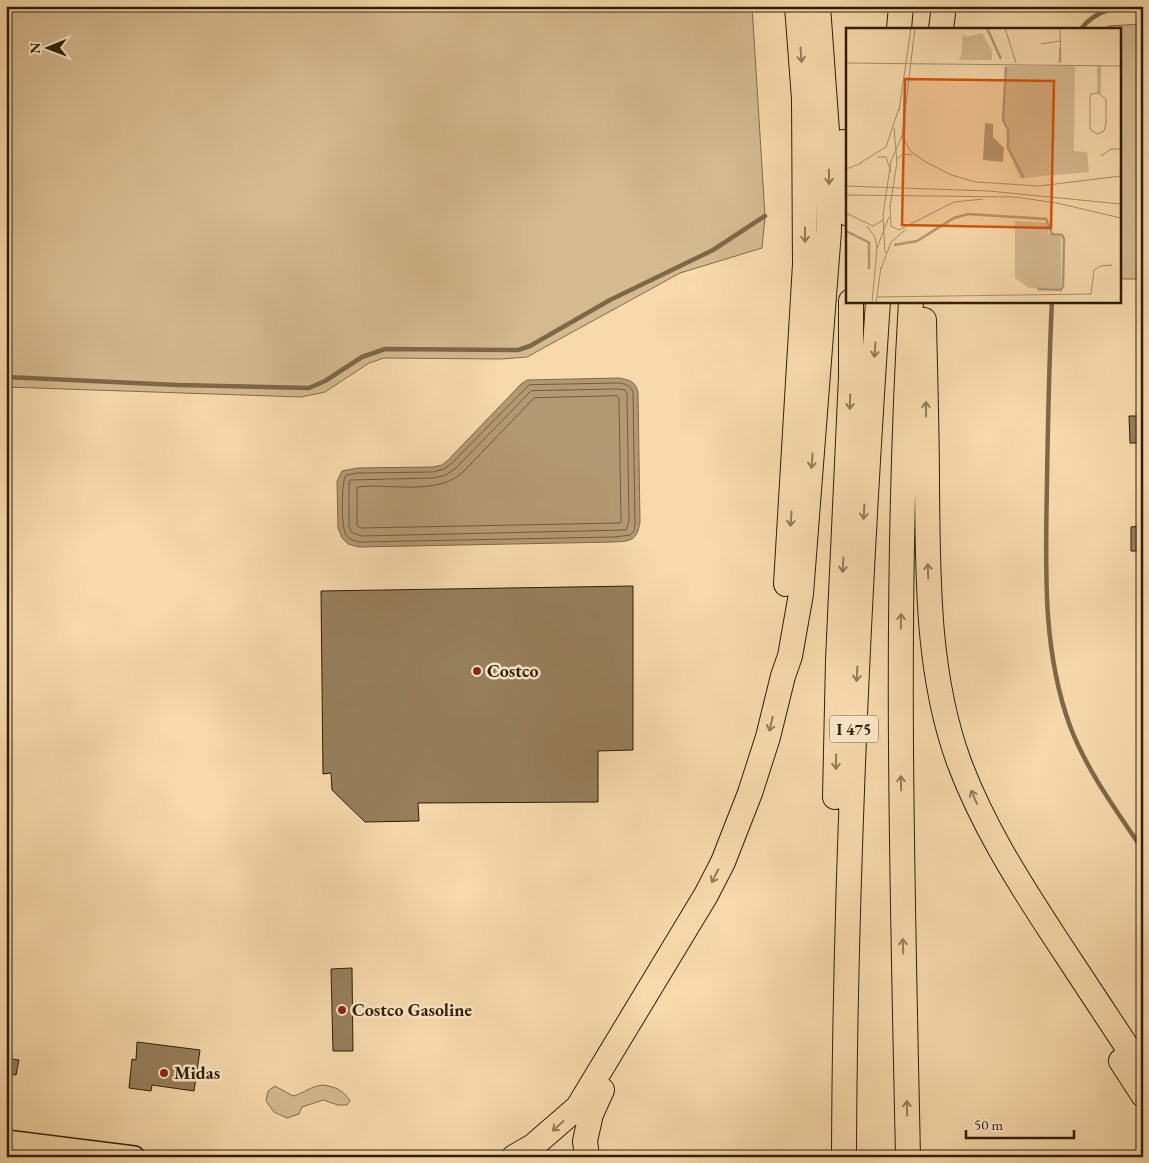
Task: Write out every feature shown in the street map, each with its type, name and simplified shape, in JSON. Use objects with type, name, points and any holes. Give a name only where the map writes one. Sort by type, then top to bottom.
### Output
[{"type":"highway","points":[[783,676],[782,654],[806,264],[804,99],[797,6]]},
{"type":"highway","points":[[514,1157],[533,1146],[578,1108],[706,895],[722,862],[750,793],[790,656],[801,594],[829,231],[828,145],[818,6]]},
{"type":"highway","points":[[828,6],[838,88],[846,189]]},
{"type":"highway","points":[[899,28],[901,6]]},
{"type":"highway","points":[[941,28],[944,6]]},
{"type":"highway","points":[[840,1157],[834,900],[838,677],[850,411],[851,302]]},
{"type":"highway","name":"I 475","points":[[844,1157],[844,1061],[851,799],[865,493],[878,302]]},
{"type":"highway","name":"I 475","points":[[908,1157],[900,687],[902,484],[911,302]]},
{"type":"highway","points":[[924,302],[928,570],[932,636],[946,721],[976,802],[996,841],[1029,897],[1143,1071]]},
{"type":"highway","points":[[996,841],[1012,880],[1036,926],[1143,1095]]},
{"type":"highway","points":[[587,1157],[585,1141],[591,1114],[653,984]]},
{"type":"main road","points":[[6,1141],[134,1157]]},
{"type":"main road","points":[[6,1156],[12,1157]]},
{"type":"shaded area","points":[[6,6],[752,6],[765,216],[762,248],[680,273],[527,357],[501,359],[384,358],[369,363],[325,392],[301,397],[6,387]]},
{"type":"shaded area","points":[[1143,24],[1143,279],[1122,279],[1122,28],[1108,28],[1108,26]]},
{"type":"shaded area","points":[[323,1085],[339,1090],[350,1101],[347,1105],[338,1105],[323,1100],[302,1107],[299,1114],[287,1118],[274,1112],[266,1101],[268,1091],[275,1086],[293,1096]]},
{"type":"water","points":[[619,378],[632,382],[638,392],[640,522],[637,533],[632,539],[614,542],[359,547],[348,544],[342,538],[338,528],[337,481],[342,471],[357,468],[433,467],[442,465],[527,380]]},
{"type":"building","points":[[1129,416],[1143,416],[1143,443],[1130,443]]},
{"type":"building","points":[[1143,526],[1143,551],[1131,551],[1131,527]]},
{"type":"building","name":"Costco","points":[[633,586],[633,750],[598,751],[598,802],[418,803],[419,821],[365,822],[332,790],[331,773],[323,774],[321,591]]},
{"type":"building","name":"Costco Gasoline","points":[[352,968],[353,1051],[333,1051],[331,969]]},
{"type":"building","name":"Midas","points":[[137,1042],[200,1050],[194,1091],[152,1085],[151,1091],[129,1088],[132,1059],[136,1060]]},
{"type":"building","points":[[6,1058],[19,1060],[16,1075],[6,1074]]},
{"type":"waterway","points":[[1082,28],[1094,17],[1108,10],[1142,6]]},
{"type":"waterway","points":[[6,377],[178,385],[309,388],[325,381],[362,357],[385,349],[518,350],[530,346],[610,300],[713,250],[765,216]]},
{"type":"waterway","points":[[1052,302],[1048,412],[1046,573],[1047,604],[1054,666],[1061,696],[1077,743],[1103,790],[1143,850]]},
{"type":"place","name":"Costco","points":[[477,671]]},
{"type":"place","name":"Costco Gasoline","points":[[342,1010]]},
{"type":"place","name":"Midas","points":[[164,1073]]}]
